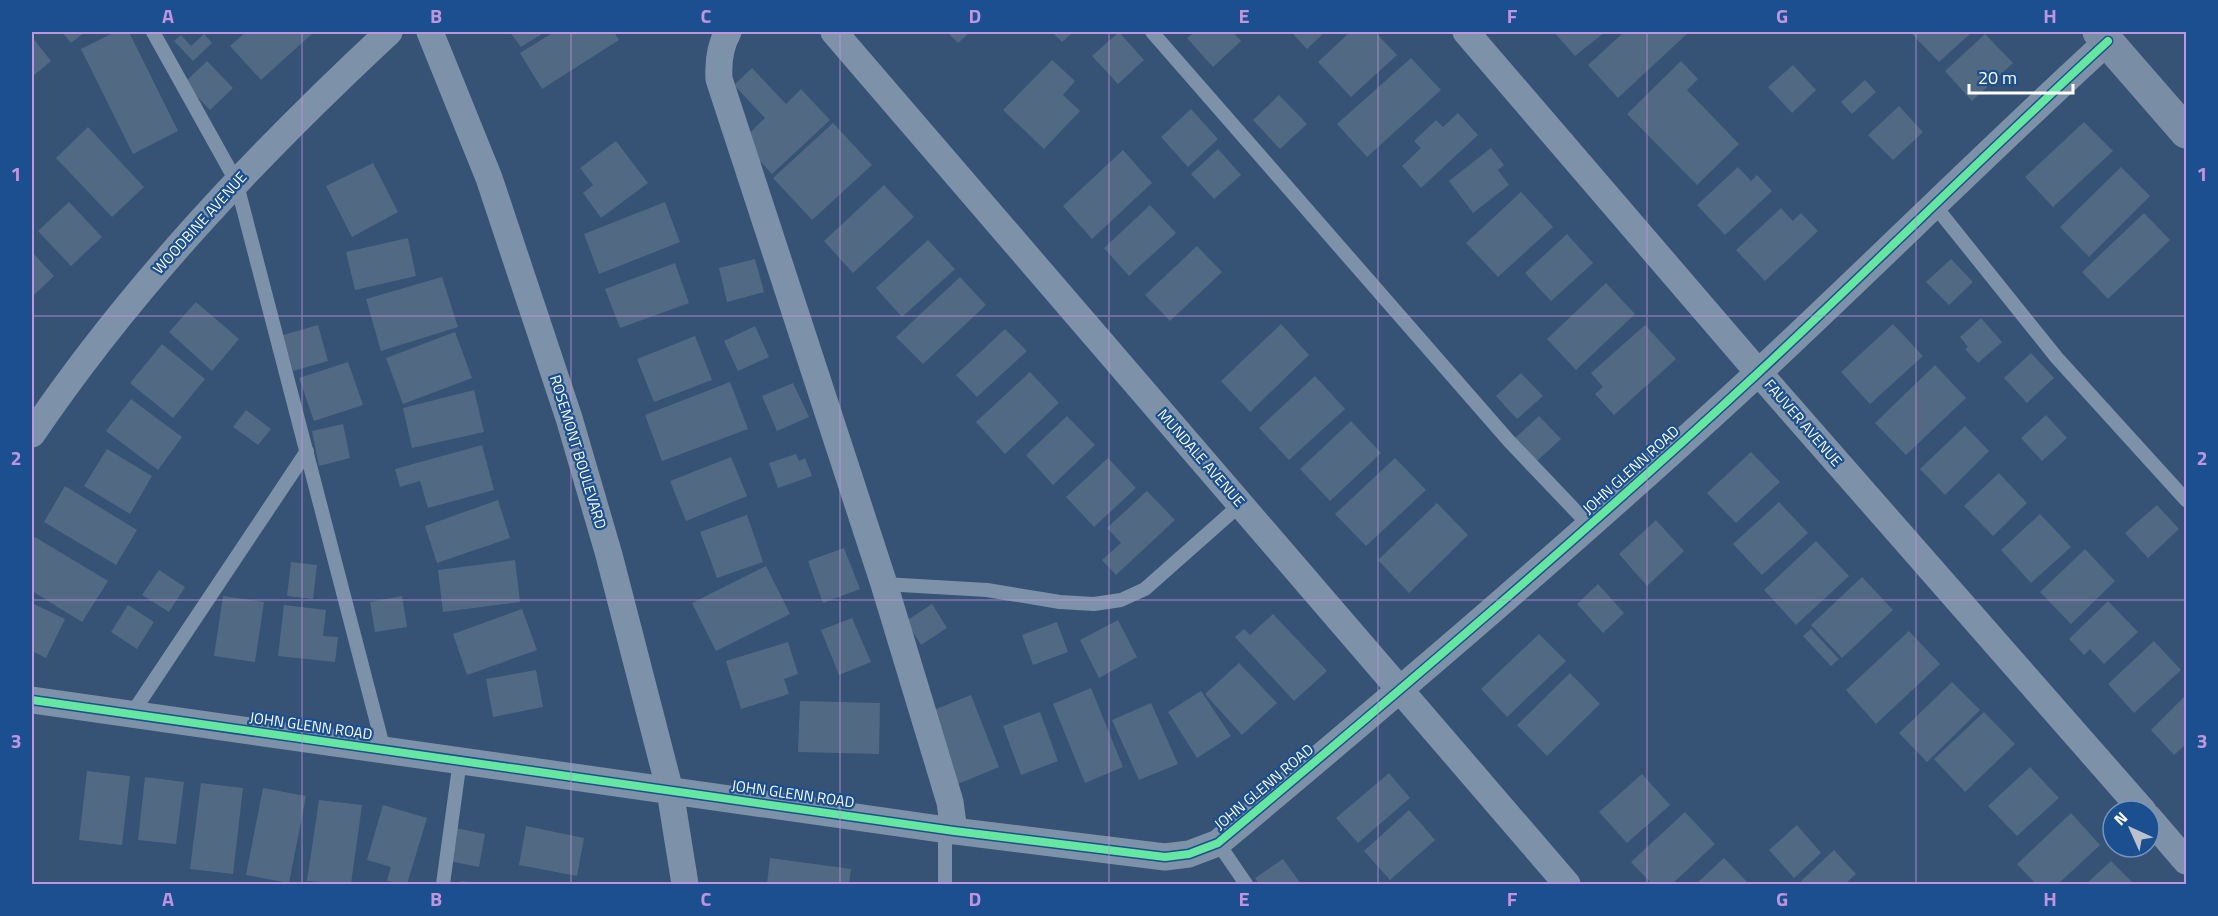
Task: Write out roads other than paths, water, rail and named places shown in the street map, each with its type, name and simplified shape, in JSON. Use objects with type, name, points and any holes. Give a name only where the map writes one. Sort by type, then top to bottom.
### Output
[{"type":"main road","points":[[2104,36],[2187,132]]},
{"type":"street","name":"WOODBINE AVENUE","points":[[32,434],[52,403],[145,285],[236,181],[389,32]]},
{"type":"street","name":"ROSEMONT BOULEVARD","points":[[430,32],[489,178],[569,418],[609,555],[669,791],[685,885]]},
{"type":"street","points":[[728,32],[722,42],[718,68],[719,79],[884,584],[950,802],[949,830]]},
{"type":"street","name":"MUNDALE AVENUE","points":[[834,32],[1567,885]]},
{"type":"street","name":"FAUVER AVENUE","points":[[1466,32],[1758,372],[2132,799]]},
{"type":"street","name":"JOHN GLENN ROAD","points":[[32,700],[949,830],[1165,857],[1189,854],[1218,843],[1401,690],[1590,526],[1935,206],[2042,101],[2104,36]]},
{"type":"street","points":[[2161,832],[2187,861]]},
{"type":"lane","points":[[153,32],[236,181],[384,750]]},
{"type":"lane","points":[[1152,32],[1509,441],[1590,526]]},
{"type":"lane","points":[[1935,206],[2057,358],[2187,500]]},
{"type":"lane","points":[[131,715],[307,451]]},
{"type":"lane","points":[[884,584],[987,590],[1060,602],[1094,604],[1121,600],[1145,589],[1241,504]]},
{"type":"lane","points":[[443,885],[460,760]]},
{"type":"lane","points":[[945,885],[949,830]]},
{"type":"lane","points":[[1218,843],[1246,885]]}]
